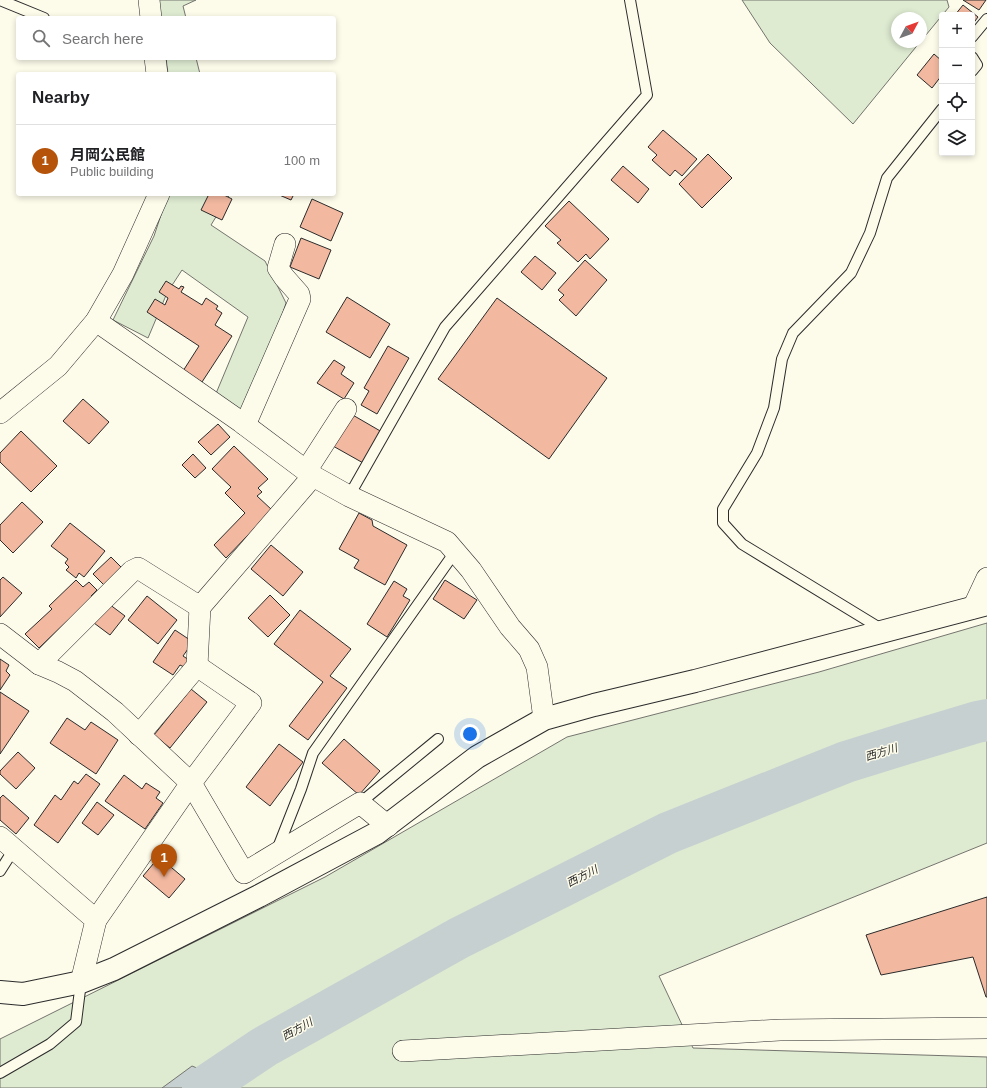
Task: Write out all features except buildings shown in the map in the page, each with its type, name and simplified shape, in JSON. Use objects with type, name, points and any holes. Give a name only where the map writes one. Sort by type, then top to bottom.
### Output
[{"type":"street","points":[[149,0],[151,16]]},
{"type":"street","points":[[0,413],[58,366],[96,321],[123,274],[158,196]]},
{"type":"street","points":[[245,425],[300,299],[299,294],[278,268],[285,244]]},
{"type":"street","points":[[96,321],[245,425],[310,474],[349,496],[447,542],[471,570],[510,627],[529,649],[537,667],[544,719]]},
{"type":"street","points":[[139,735],[197,666],[200,606],[310,474],[346,409]]},
{"type":"street","points":[[39,664],[132,571],[138,568],[200,606]]},
{"type":"street","points":[[0,992],[23,994],[81,982],[114,969],[259,896],[377,834],[477,757],[544,719],[980,606],[987,578]]},
{"type":"street","points":[[0,634],[39,664],[75,681],[115,712],[191,783],[244,873],[360,803],[388,826]]},
{"type":"street","points":[[81,982],[96,920],[191,783],[251,703],[197,666]]},
{"type":"street","points":[[7,843],[96,920]]},
{"type":"street","points":[[403,1051],[780,1030],[987,1028]]},
{"type":"lane","points":[[0,0],[39,16]]},
{"type":"lane","points":[[349,496],[445,327],[647,95],[630,0]]},
{"type":"lane","points":[[975,33],[987,19]]},
{"type":"lane","points":[[884,630],[742,544],[724,523],[723,509],[757,453],[774,408],[782,360],[793,333],[851,273],[870,233],[887,178],[939,113]]},
{"type":"lane","points":[[275,854],[301,789],[313,753],[456,552]]},
{"type":"lane","points":[[360,803],[438,739]]},
{"type":"lane","points":[[0,871],[7,843]]},
{"type":"lane","points":[[0,1073],[50,1044],[76,1022],[81,982]]},
{"type":"green space","points":[[158,0],[196,0],[183,6],[186,16],[160,16]]},
{"type":"green space","points":[[742,0],[947,0],[949,7],[945,12],[939,12],[939,19],[927,34],[927,12],[891,12],[891,48],[915,48],[853,124],[770,43]]},
{"type":"green space","points":[[166,60],[196,60],[200,72],[168,72]]},
{"type":"green space","points":[[167,196],[229,196],[211,225],[265,261],[286,303],[249,417],[212,403],[248,317],[182,270],[167,293],[148,338],[113,320],[154,236]]},
{"type":"green space","points":[[987,623],[987,843],[659,976],[693,1048],[987,1057],[987,1088],[0,1088],[0,1039],[325,877],[567,737],[819,672]]},
{"type":"shaded area","points":[[192,1066],[241,1086],[240,1088],[162,1088]]},
{"type":"waterway","name":"西方川","points":[[203,1088],[264,1047],[459,938],[668,833],[846,762],[987,720]]},
{"type":"place","name":"月岡公民館","points":[[164,877]]}]
